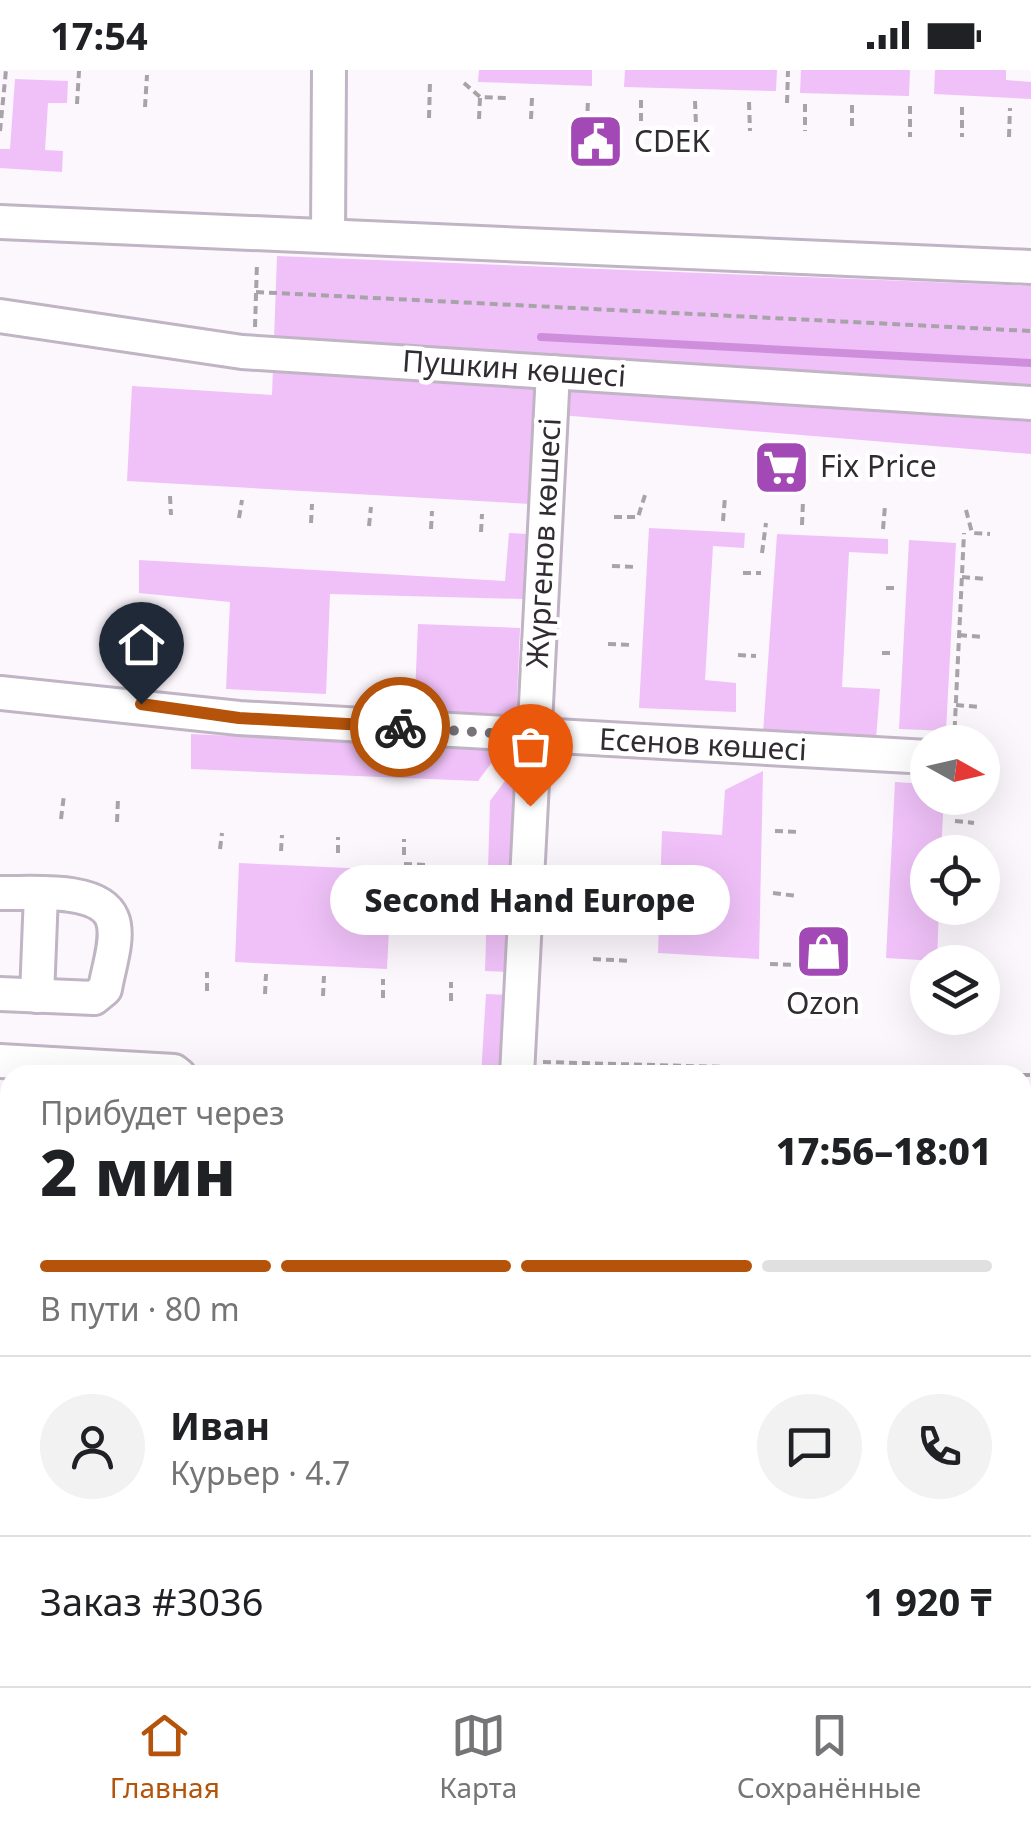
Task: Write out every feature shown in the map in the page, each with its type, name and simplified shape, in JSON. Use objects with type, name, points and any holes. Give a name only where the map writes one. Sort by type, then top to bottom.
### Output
[{"type":"street","points":[[328,235],[329,70]]},
{"type":"street","points":[[0,222],[1031,268]]},
{"type":"street","name":"Пушкин көшесі","points":[[0,316],[254,352],[1031,402]]},
{"type":"street","name":"Жүргенов көшесі","points":[[518,1065],[553,372]]},
{"type":"street","name":"Есенов көшесі","points":[[0,693],[239,718],[910,756]]},
{"type":"street","points":[[0,894],[80,895],[101,905],[112,918],[113,946],[105,989],[94,998],[0,994]]},
{"type":"street","points":[[37,996],[41,894]]},
{"type":"street","points":[[0,1060],[79,1065]]},
{"type":"path","points":[[77,104],[79,70]]},
{"type":"path","points":[[788,71],[788,103]]},
{"type":"path","points":[[0,131],[4,72]]},
{"type":"path","points":[[145,107],[147,76]]},
{"type":"path","points":[[428,118],[430,81]]},
{"type":"path","points":[[464,83],[480,96],[507,98]]},
{"type":"path","points":[[478,118],[480,96]]},
{"type":"path","points":[[531,118],[532,98]]},
{"type":"path","points":[[587,124],[588,99]]},
{"type":"path","points":[[641,100],[641,125]]},
{"type":"path","points":[[695,101],[696,125]]},
{"type":"path","points":[[749,102],[750,130]]},
{"type":"path","points":[[805,104],[805,131]]},
{"type":"path","points":[[852,105],[852,131]]},
{"type":"path","points":[[910,106],[910,137]]},
{"type":"path","points":[[962,107],[962,137]]},
{"type":"path","points":[[1009,137],[1010,108]]},
{"type":"path","points":[[254,352],[258,232]]},
{"type":"path","points":[[256,292],[1031,331]]},
{"type":"path","points":[[614,517],[638,517],[646,492]]},
{"type":"path","points":[[170,496],[170,515]]},
{"type":"path","points":[[723,521],[725,497]]},
{"type":"path","points":[[240,518],[242,500]]},
{"type":"path","points":[[802,525],[803,501]]},
{"type":"path","points":[[311,522],[312,504]]},
{"type":"path","points":[[883,529],[885,506]]},
{"type":"path","points":[[369,526],[371,508]]},
{"type":"path","points":[[966,510],[972,533],[990,534]]},
{"type":"path","points":[[430,529],[432,511]]},
{"type":"path","points":[[481,532],[482,514]]},
{"type":"path","points":[[762,553],[766,523]]},
{"type":"path","points":[[955,725],[964,533]]},
{"type":"path","points":[[612,566],[636,567]]},
{"type":"path","points":[[743,573],[761,573]]},
{"type":"path","points":[[962,577],[987,579]]},
{"type":"path","points":[[886,588],[895,588]]},
{"type":"path","points":[[959,636],[984,637]]},
{"type":"path","points":[[608,644],[632,645]]},
{"type":"path","points":[[882,653],[891,653]]},
{"type":"path","points":[[738,655],[756,656]]},
{"type":"path","points":[[956,705],[980,707]]},
{"type":"path","points":[[61,819],[64,795]]},
{"type":"path","points":[[117,822],[118,799]]},
{"type":"path","points":[[954,821],[974,822]]},
{"type":"path","points":[[775,830],[799,832]]},
{"type":"path","points":[[220,849],[222,833]]},
{"type":"path","points":[[281,851],[282,835]]},
{"type":"path","points":[[338,837],[338,853]]},
{"type":"path","points":[[404,839],[404,855]]},
{"type":"path","points":[[404,864],[428,865]]},
{"type":"path","points":[[773,893],[797,896]]},
{"type":"path","points":[[402,927],[426,928]]},
{"type":"path","points":[[593,959],[630,960]]},
{"type":"path","points":[[770,964],[795,965]]},
{"type":"path","points":[[207,972],[207,991]]},
{"type":"path","points":[[264,994],[266,974]]},
{"type":"path","points":[[323,996],[324,976]]},
{"type":"path","points":[[383,979],[383,998]]},
{"type":"path","points":[[451,1001],[452,982]]},
{"type":"path","points":[[592,1052],[593,1063]]},
{"type":"path","points":[[563,1065],[650,1065],[649,1053]]},
{"type":"path","points":[[706,1054],[707,1065]]},
{"type":"path","points":[[768,1065],[769,1056]]},
{"type":"path","points":[[831,1058],[832,1065]]},
{"type":"path","points":[[903,1060],[903,1065]]},
{"type":"shaded area","points":[[479,70],[592,70],[592,86],[478,82]]},
{"type":"shaded area","points":[[625,70],[777,70],[776,91],[624,87]]},
{"type":"shaded area","points":[[801,70],[910,70],[909,96],[800,93]]},
{"type":"shaded area","points":[[935,70],[1006,70],[1006,80],[1031,82],[1031,99],[934,94]]},
{"type":"shaded area","points":[[15,79],[68,81],[67,103],[48,103],[45,150],[63,151],[62,172],[0,168],[0,149],[10,149]]},
{"type":"shaded area","points":[[277,256],[1031,286],[1031,454],[536,413],[531,504],[127,481],[132,386],[272,395]]},
{"type":"shaded area","points":[[649,528],[745,533],[744,548],[713,546],[705,680],[736,683],[736,712],[639,708]]},
{"type":"shaded area","points":[[509,533],[528,534],[524,599],[330,594],[326,694],[226,689],[230,602],[139,593],[139,560],[505,581]]},
{"type":"shaded area","points":[[777,534],[888,539],[888,554],[849,552],[842,687],[880,689],[876,739],[763,733]]},
{"type":"shaded area","points":[[909,540],[956,543],[946,725],[910,725],[910,729],[899,729]]},
{"type":"shaded area","points":[[418,624],[520,628],[516,722],[414,718]]},
{"type":"shaded area","points":[[191,734],[502,749],[478,781],[191,769]]},
{"type":"shaded area","points":[[516,766],[510,972],[485,971],[490,801]]},
{"type":"shaded area","points":[[763,771],[759,959],[658,953],[662,831],[722,835],[725,790]]},
{"type":"shaded area","points":[[895,782],[910,783],[910,815],[943,815],[942,835],[910,835],[910,925],[938,925],[938,945],[910,945],[910,959],[886,958]]},
{"type":"shaded area","points":[[239,863],[392,870],[387,969],[235,962]]},
{"type":"shaded area","points":[[486,994],[510,995],[506,1065],[482,1065]]},
{"type":"waterway","points":[[541,337],[1031,363]]},
{"type":"way so far","points":[[400,727],[534,736],[530,806]]},
{"type":"place","name":"CDEK","points":[[595,142]]},
{"type":"place","name":"Fix Price","points":[[781,467]]},
{"type":"place","name":"Second Hand Europe","points":[[530,806]]},
{"type":"place","name":"Ozon","points":[[823,951]]},
{"type":"route","points":[[141,704],[239,718],[400,727]]}]
